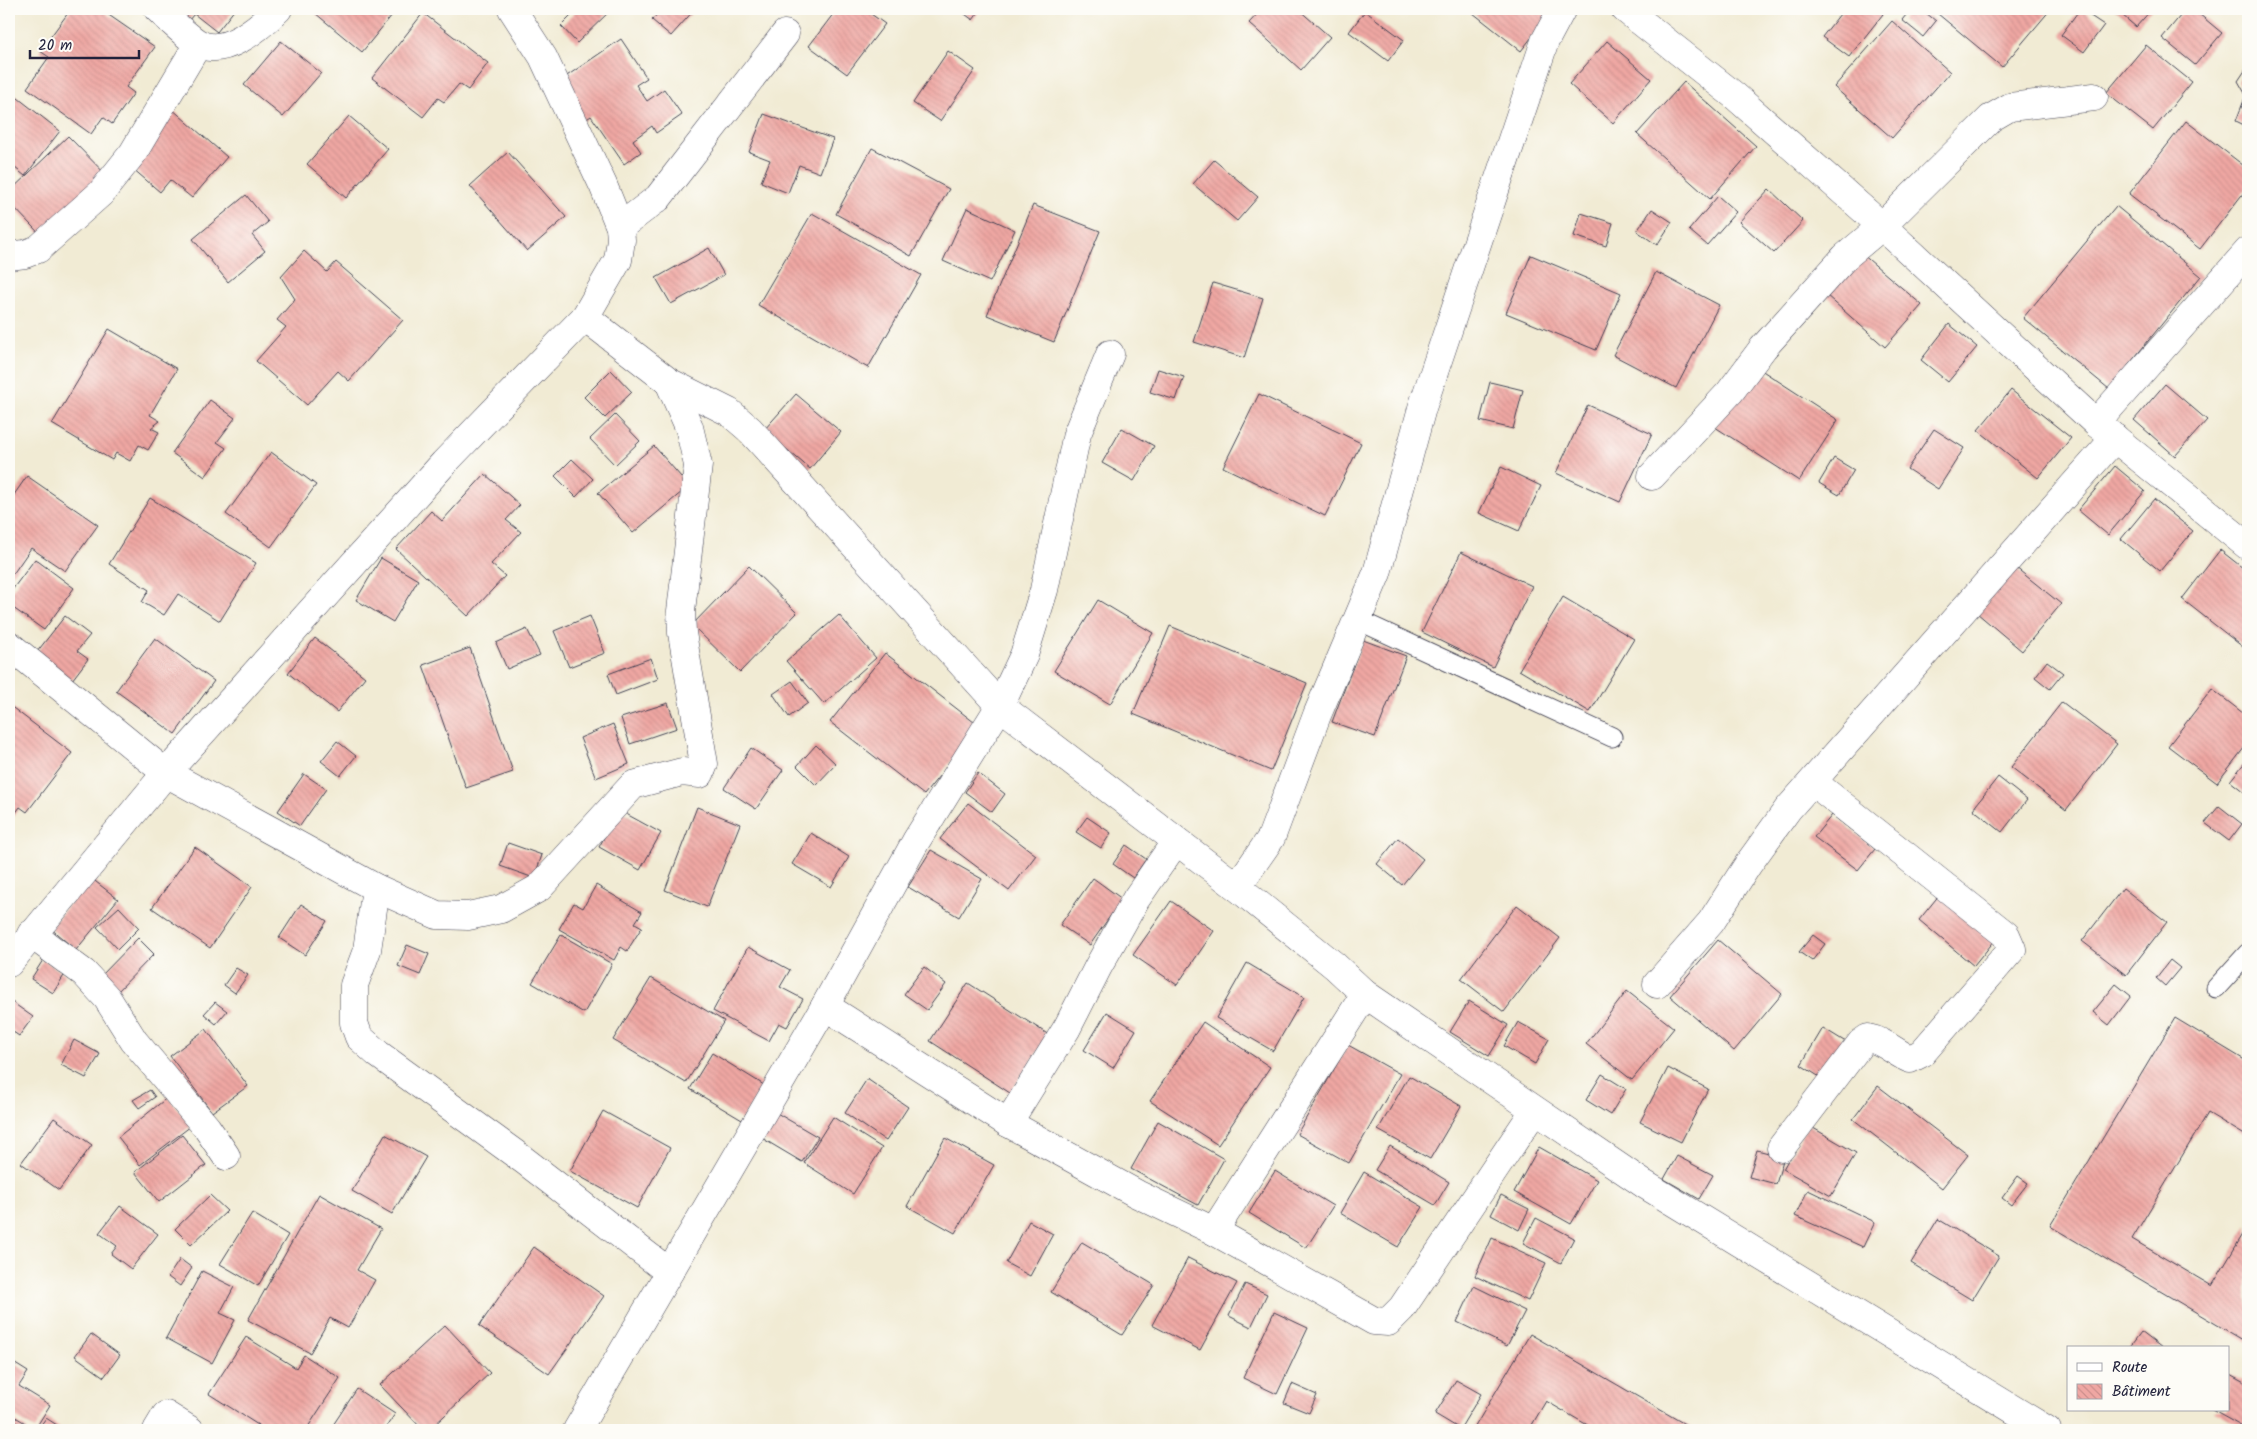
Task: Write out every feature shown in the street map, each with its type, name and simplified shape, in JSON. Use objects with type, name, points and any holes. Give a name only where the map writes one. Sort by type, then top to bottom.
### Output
[{"type":"street","points":[[158,9],[198,44],[216,46],[235,42],[261,26],[278,9]]},
{"type":"street","points":[[9,964],[31,934],[166,773],[444,463],[586,317],[618,260],[621,240],[620,227],[603,185],[542,57],[512,9]]},
{"type":"street","points":[[1237,887],[1271,838],[1317,715],[1378,573],[1422,408],[1545,41],[1562,9]]},
{"type":"street","points":[[1625,9],[1734,96],[1882,226],[2106,430],[2248,546]]},
{"type":"street","points":[[620,227],[658,198],[785,34]]},
{"type":"street","points":[[9,256],[26,254],[38,249],[101,192],[132,154],[198,44]]},
{"type":"street","points":[[1652,476],[1730,392],[1763,348],[1845,257],[1882,226],[1991,118],[2010,107],[2094,97]]},
{"type":"street","points":[[1657,984],[1711,922],[1749,863],[1788,809],[1813,782],[2106,430],[2248,251]]},
{"type":"street","points":[[586,317],[669,382],[730,412],[750,430],[1000,706],[1237,887],[1335,966],[1365,994],[1534,1111],[1644,1184],[2047,1430]]},
{"type":"street","points":[[577,1430],[825,1006],[916,841],[1000,706],[1024,655],[1044,590],[1078,434],[1110,354]]},
{"type":"street","points":[[9,645],[166,773],[376,888],[438,914],[468,916],[501,909],[538,888],[634,785],[682,772],[700,774],[704,764],[682,633],[681,611],[698,465],[689,427],[669,382]]},
{"type":"street","points":[[1781,1148],[1861,1044],[1868,1038],[1880,1040],[1898,1054],[1910,1059],[1922,1053],[2012,949],[2006,935],[1813,782]]},
{"type":"street","points":[[1008,1123],[1067,1028],[1136,899],[1176,841]]},
{"type":"street","points":[[376,888],[367,950],[354,985],[354,1023],[359,1037],[378,1054],[532,1166],[668,1272]]},
{"type":"street","points":[[31,934],[84,973],[107,998],[134,1041],[208,1128],[226,1156]]},
{"type":"street","points":[[1214,1232],[1365,994]]},
{"type":"street","points":[[825,1006],[1008,1123],[1138,1194],[1214,1232],[1374,1321],[1388,1322],[1402,1308],[1534,1111]]},
{"type":"street","points":[[157,1430],[166,1416],[190,1430]]},
{"type":"lane","points":[[1358,620],[1612,737]]},
{"type":"lane","points":[[2216,988],[2248,953]]},
{"type":"building","points":[[71,9],[100,9],[155,47],[126,87],[134,93],[112,124],[103,117],[91,134],[27,88],[49,57],[40,51]]},
{"type":"building","points":[[160,9],[235,9],[217,32],[194,14],[183,27]]},
{"type":"building","points":[[319,9],[397,9],[362,52],[315,13]]},
{"type":"building","points":[[578,9],[612,9],[577,43],[561,26]]},
{"type":"building","points":[[662,9],[695,9],[671,36],[652,20]]},
{"type":"building","points":[[837,9],[864,9],[885,24],[847,74],[809,46]]},
{"type":"building","points":[[958,9],[981,9],[973,20]]},
{"type":"building","points":[[1262,9],[1298,9],[1330,37],[1301,70],[1249,23]]},
{"type":"building","points":[[1468,9],[1540,9],[1549,15],[1521,51]]},
{"type":"building","points":[[1844,9],[1877,9],[1883,14],[1849,57],[1822,37]]},
{"type":"building","points":[[1911,9],[1921,9],[1936,21],[1923,37],[1902,20]]},
{"type":"building","points":[[1932,9],[2051,9],[2002,67]]},
{"type":"building","points":[[2080,9],[2104,25],[2084,52],[2061,35]]},
{"type":"building","points":[[2115,9],[2152,9],[2136,27]]},
{"type":"building","points":[[2186,9],[2193,9],[2222,33],[2195,65],[2162,38]]},
{"type":"building","points":[[1365,11],[1404,40],[1388,61],[1349,32]]},
{"type":"building","points":[[423,13],[488,63],[468,90],[459,84],[444,102],[438,98],[423,117],[372,78]]},
{"type":"building","points":[[1892,21],[1950,72],[1892,138],[1834,87]]},
{"type":"building","points":[[621,39],[647,78],[636,85],[647,101],[664,89],[682,115],[656,133],[652,126],[633,140],[641,152],[624,164],[591,116],[584,121],[558,82]]},
{"type":"building","points":[[281,41],[321,73],[283,117],[244,85]]},
{"type":"building","points":[[1607,41],[1651,79],[1613,123],[1569,84]]},
{"type":"building","points":[[2146,45],[2192,82],[2153,130],[2106,93]]},
{"type":"building","points":[[948,51],[975,70],[940,121],[913,103]]},
{"type":"building","points":[[2248,66],[2248,127],[2236,121],[2246,95],[2238,81]]},
{"type":"building","points":[[1684,82],[1756,146],[1710,199],[1637,134]]},
{"type":"building","points":[[9,91],[60,131],[25,176],[9,163]]},
{"type":"building","points":[[171,108],[227,157],[192,198],[170,180],[160,192],[125,162]]},
{"type":"building","points":[[764,114],[833,139],[820,173],[799,165],[788,193],[761,182],[770,160],[749,152]]},
{"type":"building","points":[[349,116],[388,149],[346,198],[307,164]]},
{"type":"building","points":[[2186,121],[2248,169],[2248,187],[2200,249],[2129,194]]},
{"type":"building","points":[[68,136],[117,186],[53,248],[9,202],[9,192]]},
{"type":"building","points":[[872,148],[949,189],[911,256],[836,214]]},
{"type":"building","points":[[508,152],[566,217],[527,251],[470,186]]},
{"type":"building","points":[[1214,160],[1258,197],[1237,221],[1193,184]]},
{"type":"building","points":[[1769,189],[1803,221],[1774,253],[1739,222]]},
{"type":"building","points":[[246,195],[268,222],[252,235],[265,251],[228,282],[193,239]]},
{"type":"building","points":[[1718,196],[1736,212],[1707,245],[1689,230]]},
{"type":"building","points":[[1033,205],[1100,231],[1054,342],[987,315]]},
{"type":"building","points":[[2116,206],[2201,276],[2109,389],[2023,318]]},
{"type":"building","points":[[967,208],[1015,230],[990,282],[943,261]]},
{"type":"building","points":[[1652,209],[1672,222],[1657,245],[1637,231]]},
{"type":"building","points":[[812,213],[921,275],[868,368],[758,305]]},
{"type":"building","points":[[1581,213],[1613,223],[1606,246],[1574,236]]},
{"type":"building","points":[[709,248],[724,275],[671,304],[656,278]]},
{"type":"building","points":[[304,251],[327,272],[336,262],[403,320],[349,381],[338,371],[307,405],[256,361],[286,327],[277,320],[295,299],[281,277]]},
{"type":"building","points":[[1862,254],[1922,305],[1885,347],[1826,295]]},
{"type":"building","points":[[1531,255],[1621,293],[1596,350],[1506,313]]},
{"type":"building","points":[[1656,272],[1719,305],[1676,388],[1613,355]]},
{"type":"building","points":[[1213,283],[1263,298],[1244,358],[1194,342]]},
{"type":"building","points":[[1949,324],[1977,347],[1948,382],[1921,360]]},
{"type":"building","points":[[109,329],[177,369],[150,415],[160,421],[151,428],[159,432],[148,450],[139,445],[130,461],[116,453],[112,460],[52,424]]},
{"type":"building","points":[[1755,366],[1838,420],[1799,481],[1715,427]]},
{"type":"building","points":[[1158,369],[1184,377],[1176,400],[1150,392]]},
{"type":"building","points":[[611,370],[632,392],[605,418],[584,397]]},
{"type":"building","points":[[1490,382],[1523,390],[1513,429],[1480,421]]},
{"type":"building","points":[[2165,384],[2207,420],[2175,456],[2134,420]]},
{"type":"building","points":[[2011,390],[2071,438],[2038,478],[1978,430]]},
{"type":"building","points":[[796,394],[841,432],[810,469],[764,430]]},
{"type":"building","points":[[1259,394],[1361,443],[1325,516],[1223,467]]},
{"type":"building","points":[[210,400],[235,418],[217,442],[226,448],[205,477],[172,453]]},
{"type":"building","points":[[1588,405],[1652,434],[1620,502],[1556,473]]},
{"type":"building","points":[[615,415],[640,441],[615,465],[590,439]]},
{"type":"building","points":[[1122,428],[1154,446],[1134,481],[1102,463]]},
{"type":"building","points":[[1934,429],[1964,448],[1938,489],[1907,469]]},
{"type":"building","points":[[654,446],[689,486],[633,533],[598,493]]},
{"type":"building","points":[[271,452],[316,485],[271,547],[226,514]]},
{"type":"building","points":[[1834,458],[1854,470],[1839,495],[1819,483]]},
{"type":"building","points":[[572,459],[593,479],[576,497],[555,476]]},
{"type":"building","points":[[2115,466],[2145,491],[2108,535],[2078,510]]},
{"type":"building","points":[[1501,467],[1541,486],[1519,531],[1479,513]]},
{"type":"building","points":[[485,474],[520,505],[506,520],[521,532],[491,564],[505,576],[468,616],[396,549],[431,511],[442,521]]},
{"type":"building","points":[[27,476],[98,525],[65,571],[31,548],[13,574],[9,571],[9,502]]},
{"type":"building","points":[[150,498],[256,563],[220,621],[178,594],[164,615],[142,602],[149,590],[109,564]]},
{"type":"building","points":[[2154,499],[2193,531],[2160,571],[2121,539]]},
{"type":"building","points":[[2220,550],[2248,572],[2248,651],[2182,599]]},
{"type":"building","points":[[1461,552],[1532,586],[1493,667],[1422,632]]},
{"type":"building","points":[[381,558],[418,580],[393,622],[356,600]]},
{"type":"building","points":[[35,559],[74,588],[44,630],[9,605],[9,594]]},
{"type":"building","points":[[749,566],[797,613],[740,672],[692,625]]},
{"type":"building","points":[[2015,567],[2061,604],[2022,651],[1977,613]]},
{"type":"building","points":[[1563,597],[1634,639],[1590,712],[1519,670]]},
{"type":"building","points":[[1098,600],[1153,633],[1110,704],[1054,671]]},
{"type":"building","points":[[839,615],[876,658],[824,704],[786,661]]},
{"type":"building","points":[[65,616],[90,635],[77,651],[88,659],[69,684],[33,657]]},
{"type":"building","points":[[590,616],[605,653],[569,667],[554,631]]},
{"type":"building","points":[[1170,626],[1307,683],[1271,771],[1133,714]]},
{"type":"building","points":[[527,629],[540,655],[507,669],[496,643]]},
{"type":"building","points":[[155,638],[214,681],[175,734],[116,691]]},
{"type":"building","points":[[315,638],[365,677],[337,712],[288,673]]},
{"type":"building","points":[[1363,640],[1406,656],[1375,737],[1332,722]]},
{"type":"building","points":[[470,648],[513,772],[466,788],[423,665]]},
{"type":"building","points":[[885,653],[979,726],[924,795],[830,722]]},
{"type":"building","points":[[651,658],[658,679],[616,695],[608,674]]},
{"type":"building","points":[[2047,661],[2063,673],[2050,689],[2035,677]]},
{"type":"building","points":[[792,681],[808,703],[789,717],[773,694]]},
{"type":"building","points":[[2212,689],[2248,717],[2248,743],[2217,783],[2168,746]]},
{"type":"building","points":[[2062,702],[2117,744],[2066,810],[2011,767]]},
{"type":"building","points":[[668,703],[677,728],[630,744],[621,718]]},
{"type":"building","points":[[9,705],[72,753],[27,812],[20,807],[9,822]]},
{"type":"building","points":[[613,724],[629,764],[596,778],[580,738]]},
{"type":"building","points":[[337,741],[356,756],[340,776],[321,761]]},
{"type":"building","points":[[816,745],[836,764],[816,785],[797,766]]},
{"type":"building","points":[[751,748],[783,770],[756,809],[724,788]]},
{"type":"building","points":[[2246,761],[2248,762],[2248,795],[2230,781]]},
{"type":"building","points":[[978,773],[1005,794],[992,812],[965,792]]},
{"type":"building","points":[[304,774],[326,789],[300,826],[278,811]]},
{"type":"building","points":[[1998,777],[2027,800],[2002,832],[1973,809]]},
{"type":"building","points":[[968,803],[1036,855],[1009,891],[940,839]]},
{"type":"building","points":[[2219,806],[2242,824],[2229,841],[2205,823]]},
{"type":"building","points":[[697,807],[740,824],[707,907],[665,890]]},
{"type":"building","points":[[619,810],[661,833],[640,870],[599,847]]},
{"type":"building","points":[[1832,815],[1875,849],[1858,870],[1814,837]]},
{"type":"building","points":[[1087,817],[1111,833],[1101,848],[1076,832]]},
{"type":"building","points":[[811,833],[849,857],[831,887],[792,864]]},
{"type":"building","points":[[1398,838],[1423,859],[1402,885],[1377,864]]},
{"type":"building","points":[[508,843],[542,855],[534,878],[500,866]]},
{"type":"building","points":[[1126,845],[1146,859],[1133,878],[1113,864]]},
{"type":"building","points":[[195,847],[252,887],[210,948],[152,908]]},
{"type":"building","points":[[931,850],[982,879],[959,917],[908,887]]},
{"type":"building","points":[[91,878],[118,899],[76,950],[50,928]]},
{"type":"building","points":[[1093,878],[1122,899],[1090,945],[1060,925]]},
{"type":"building","points":[[596,885],[642,912],[635,923],[642,927],[627,951],[621,947],[614,960],[559,929],[574,903],[583,908]]},
{"type":"building","points":[[2123,888],[2167,922],[2126,975],[2082,941]]},
{"type":"building","points":[[1940,894],[1995,940],[1974,966],[1919,920]]},
{"type":"building","points":[[1171,901],[1214,931],[1177,985],[1133,955]]},
{"type":"building","points":[[301,904],[327,921],[305,955],[279,938]]},
{"type":"building","points":[[1517,905],[1560,938],[1504,1012],[1461,979]]},
{"type":"building","points":[[119,907],[139,928],[118,949],[97,927]]},
{"type":"building","points":[[561,935],[612,964],[584,1013],[532,983]]},
{"type":"building","points":[[1813,935],[1825,944],[1812,961],[1799,952]]},
{"type":"building","points":[[138,938],[154,954],[114,995],[98,979]]},
{"type":"building","points":[[1718,940],[1782,994],[1734,1051],[1670,996]]},
{"type":"building","points":[[407,945],[429,954],[420,975],[398,966]]},
{"type":"building","points":[[748,947],[790,970],[780,987],[803,999],[787,1027],[779,1023],[769,1041],[713,1011]]},
{"type":"building","points":[[43,960],[65,974],[53,993],[31,979]]},
{"type":"building","points":[[2170,960],[2180,968],[2165,986],[2156,978]]},
{"type":"building","points":[[1247,963],[1304,997],[1273,1051],[1216,1018]]},
{"type":"building","points":[[924,967],[946,984],[927,1010],[904,994]]},
{"type":"building","points":[[236,968],[248,975],[235,993],[224,985]]},
{"type":"building","points":[[651,978],[724,1021],[686,1083],[613,1040]]},
{"type":"building","points":[[968,983],[1049,1035],[1010,1093],[930,1041]]},
{"type":"building","points":[[2116,984],[2131,996],[2109,1025],[2093,1012]]},
{"type":"building","points":[[1627,991],[1674,1028],[1632,1080],[1586,1044]]},
{"type":"building","points":[[9,1000],[33,1017],[19,1036],[9,1029]]},
{"type":"building","points":[[1469,1001],[1508,1025],[1489,1056],[1450,1032]]},
{"type":"building","points":[[215,1002],[227,1011],[216,1024],[204,1014]]},
{"type":"building","points":[[1107,1012],[1136,1030],[1113,1068],[1084,1050]]},
{"type":"building","points":[[2175,1018],[2248,1062],[2248,1137],[2208,1113],[2132,1239],[2212,1286],[2248,1226],[2248,1343],[2050,1226]]},
{"type":"building","points":[[1203,1022],[1270,1067],[1218,1145],[1150,1101]]},
{"type":"building","points":[[1518,1022],[1549,1039],[1535,1064],[1504,1046]]},
{"type":"building","points":[[1823,1028],[1849,1044],[1826,1081],[1801,1065]]},
{"type":"building","points":[[206,1029],[248,1086],[212,1112],[170,1056]]},
{"type":"building","points":[[74,1040],[100,1054],[86,1078],[61,1065]]},
{"type":"building","points":[[1348,1045],[1400,1074],[1349,1163],[1297,1134]]},
{"type":"building","points":[[712,1053],[764,1085],[742,1120],[690,1089]]},
{"type":"building","points":[[1668,1068],[1708,1089],[1681,1142],[1640,1122]]},
{"type":"building","points":[[1602,1074],[1626,1089],[1610,1115],[1586,1100]]},
{"type":"building","points":[[1409,1076],[1461,1106],[1430,1159],[1378,1130]]},
{"type":"building","points":[[867,1079],[908,1107],[886,1141],[845,1113]]},
{"type":"building","points":[[1878,1086],[1968,1155],[1942,1188],[1853,1119]]},
{"type":"building","points":[[150,1090],[155,1097],[139,1108],[133,1100]]},
{"type":"building","points":[[168,1097],[191,1126],[140,1165],[118,1137]]},
{"type":"building","points":[[603,1111],[670,1148],[637,1208],[570,1171]]},
{"type":"building","points":[[775,1112],[818,1137],[802,1162],[760,1137]]},
{"type":"building","points":[[833,1117],[882,1148],[853,1194],[804,1163]]},
{"type":"building","points":[[54,1118],[92,1145],[59,1190],[21,1163]]},
{"type":"building","points":[[1158,1121],[1224,1159],[1198,1205],[1131,1169]]},
{"type":"building","points":[[1808,1125],[1856,1153],[1831,1196],[1783,1169]]},
{"type":"building","points":[[385,1134],[426,1157],[392,1214],[352,1191]]},
{"type":"building","points":[[182,1135],[206,1165],[159,1202],[135,1172]]},
{"type":"building","points":[[945,1138],[994,1165],[955,1233],[907,1206]]},
{"type":"building","points":[[1390,1146],[1449,1182],[1435,1205],[1375,1170]]},
{"type":"building","points":[[1539,1147],[1597,1180],[1571,1224],[1514,1192]]},
{"type":"building","points":[[1757,1150],[1784,1157],[1776,1184],[1749,1177]]},
{"type":"building","points":[[1677,1156],[1713,1175],[1699,1199],[1664,1179]]},
{"type":"building","points":[[1275,1171],[1333,1206],[1306,1248],[1249,1213]]},
{"type":"building","points":[[1364,1172],[1423,1207],[1398,1247],[1340,1213]]},
{"type":"building","points":[[2018,1176],[2028,1183],[2011,1205],[2002,1198]]},
{"type":"building","points":[[1808,1190],[1875,1222],[1863,1247],[1795,1216]]},
{"type":"building","points":[[319,1194],[381,1229],[357,1270],[375,1280],[348,1328],[330,1318],[310,1353],[248,1320]]},
{"type":"building","points":[[210,1195],[227,1211],[191,1245],[175,1229]]},
{"type":"building","points":[[1501,1195],[1529,1209],[1519,1230],[1491,1215]]},
{"type":"building","points":[[120,1206],[158,1234],[131,1269],[111,1254],[117,1246],[99,1233]]},
{"type":"building","points":[[252,1213],[288,1235],[258,1286],[220,1264]]},
{"type":"building","points":[[1536,1218],[1574,1238],[1561,1263],[1523,1243]]},
{"type":"building","points":[[1938,1219],[1999,1256],[1972,1300],[1911,1263]]},
{"type":"building","points":[[1029,1221],[1053,1234],[1030,1276],[1006,1263]]},
{"type":"building","points":[[1492,1238],[1546,1263],[1528,1301],[1475,1276]]},
{"type":"building","points":[[1082,1242],[1154,1285],[1122,1335],[1051,1292]]},
{"type":"building","points":[[534,1247],[604,1296],[549,1374],[479,1326]]},
{"type":"building","points":[[1188,1258],[1237,1283],[1200,1350],[1152,1325]]},
{"type":"building","points":[[180,1259],[192,1268],[180,1286],[168,1277]]},
{"type":"building","points":[[202,1271],[234,1287],[220,1313],[235,1320],[212,1363],[166,1338]]},
{"type":"building","points":[[1245,1284],[1267,1294],[1251,1327],[1229,1316]]},
{"type":"building","points":[[1474,1286],[1525,1311],[1507,1346],[1457,1322]]},
{"type":"building","points":[[1274,1312],[1308,1328],[1277,1394],[1243,1378]]},
{"type":"building","points":[[445,1325],[490,1373],[429,1430],[423,1430],[380,1385]]},
{"type":"building","points":[[2141,1332],[2159,1346],[2130,1346]]},
{"type":"building","points":[[91,1334],[120,1355],[104,1377],[75,1356]]},
{"type":"building","points":[[1530,1334],[1695,1430],[1596,1430],[1546,1401],[1529,1430],[1473,1430]]},
{"type":"building","points":[[246,1337],[296,1368],[304,1355],[340,1378],[306,1430],[266,1430],[209,1394]]},
{"type":"building","points":[[9,1360],[28,1372],[19,1386],[50,1405],[35,1429],[9,1413]]},
{"type":"building","points":[[2230,1374],[2248,1384],[2248,1430],[2216,1412],[2230,1412]]},
{"type":"building","points":[[1456,1380],[1481,1394],[1460,1429],[1435,1414]]},
{"type":"building","points":[[1292,1384],[1317,1395],[1309,1413],[1284,1403]]},
{"type":"building","points":[[357,1389],[395,1414],[384,1430],[335,1430],[331,1428]]},
{"type":"building","points":[[9,1417],[28,1430],[9,1430]]},
{"type":"building","points":[[46,1418],[60,1427],[58,1430],[37,1430]]}]
